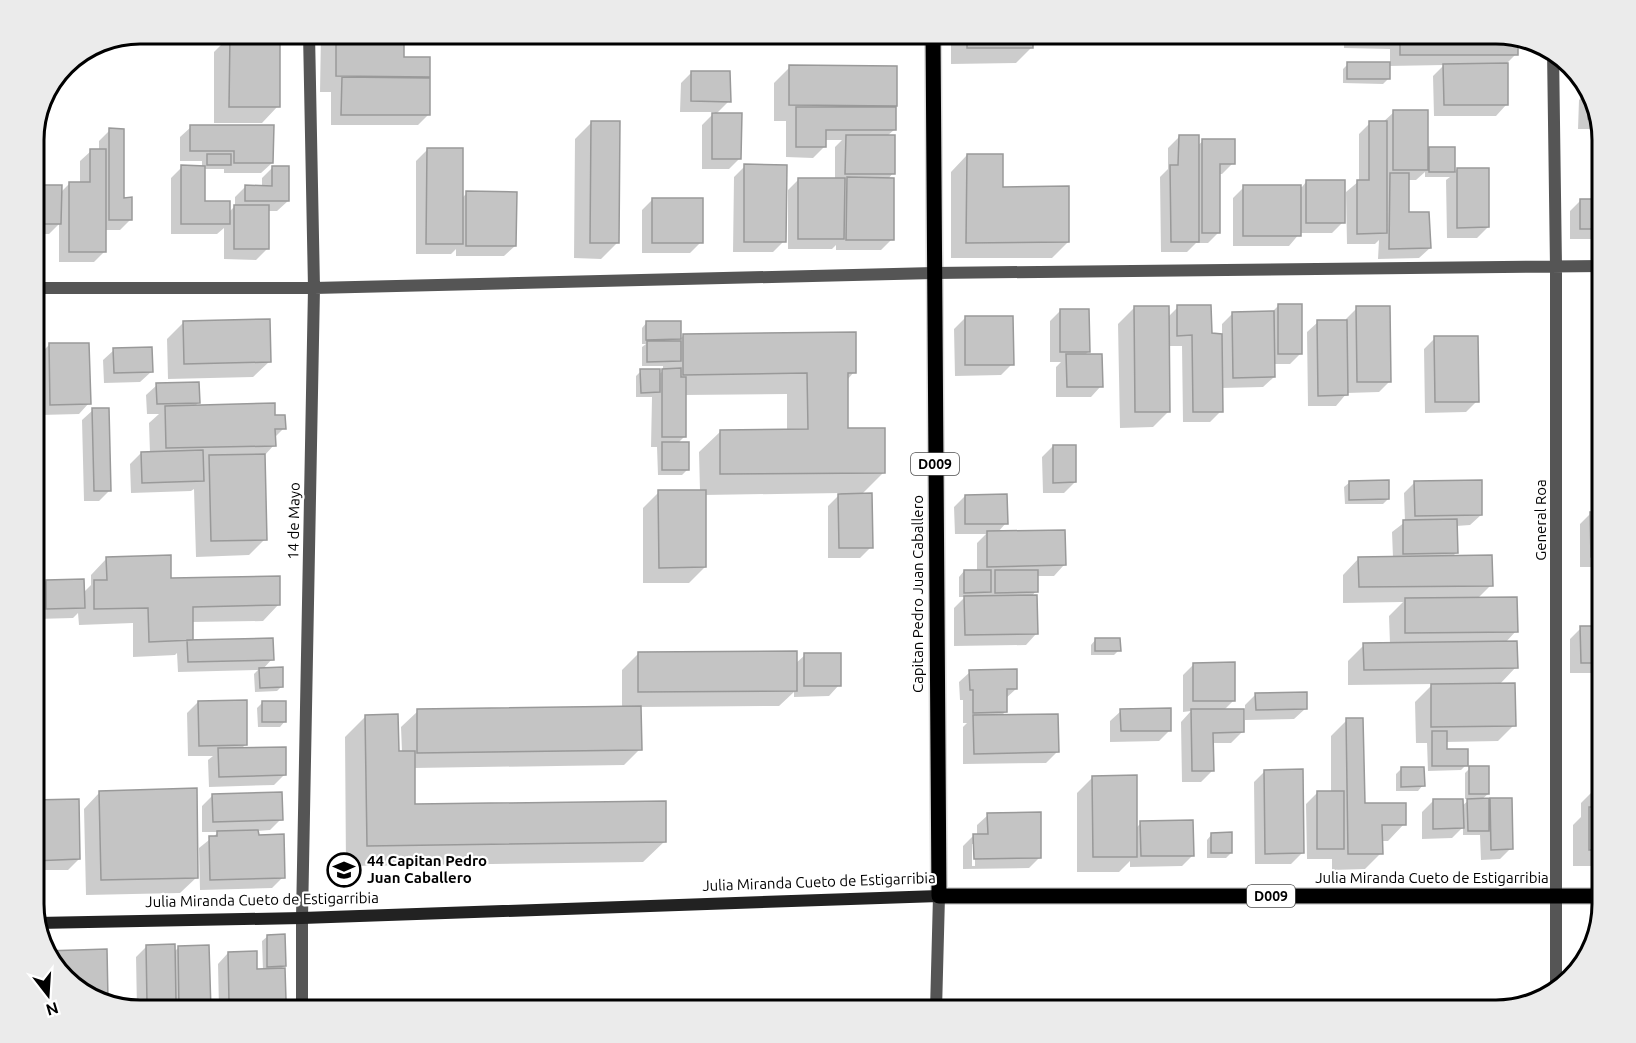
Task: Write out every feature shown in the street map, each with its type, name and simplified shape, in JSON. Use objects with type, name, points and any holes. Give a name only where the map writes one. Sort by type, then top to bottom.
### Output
[{"type":"main road","name":"Capitan Pedro Juan Caballero","points":[[933,44],[939,896]]},
{"type":"main road","name":"Julia Miranda Cueto de Estigarribia","points":[[45,923],[302,918],[939,896],[1592,896]]},
{"type":"street","name":"14 de Mayo","points":[[302,1000],[314,288],[309,44]]},
{"type":"street","name":"General Roa","points":[[1553,63],[1556,267],[1556,979]]},
{"type":"street","points":[[44,288],[314,288],[934,273],[1592,266]]},
{"type":"street","name":"Capitan Pedro Juan Caballero","points":[[936,1000],[939,896]]},
{"type":"building","points":[[230,44],[280,44],[280,107],[229,107]]},
{"type":"building","points":[[336,44],[404,44],[404,57],[430,57],[430,77],[336,76]]},
{"type":"building","points":[[967,44],[1033,44],[1033,48],[967,48]]},
{"type":"building","points":[[1400,44],[1518,46],[1518,55],[1400,55]]},
{"type":"building","points":[[1347,62],[1390,62],[1390,79],[1347,79]]},
{"type":"building","points":[[1508,63],[1508,105],[1444,105],[1443,64]]},
{"type":"building","points":[[789,65],[897,66],[897,106],[789,105]]},
{"type":"building","points":[[691,71],[730,71],[731,102],[691,101]]},
{"type":"building","points":[[342,77],[430,78],[430,115],[341,115]]},
{"type":"building","points":[[796,107],[896,107],[896,130],[826,130],[826,147],[796,147]]},
{"type":"building","points":[[1393,110],[1428,110],[1428,170],[1393,170]]},
{"type":"building","points":[[712,113],[742,113],[741,159],[712,159]]},
{"type":"building","points":[[591,121],[620,121],[619,243],[590,243]]},
{"type":"building","points":[[1369,121],[1387,121],[1387,233],[1357,234],[1357,180],[1369,180]]},
{"type":"building","points":[[190,125],[274,125],[273,163],[234,163],[234,151],[190,151]]},
{"type":"building","points":[[109,128],[124,129],[124,198],[132,197],[132,220],[109,220]]},
{"type":"building","points":[[846,135],[895,135],[895,174],[845,174]]},
{"type":"building","points":[[1179,135],[1199,135],[1199,242],[1171,242],[1170,165],[1178,165]]},
{"type":"building","points":[[1202,139],[1235,139],[1235,164],[1220,164],[1220,233],[1202,233]]},
{"type":"building","points":[[1429,147],[1455,147],[1455,172],[1429,172]]},
{"type":"building","points":[[427,148],[463,148],[463,244],[426,244]]},
{"type":"building","points":[[90,149],[106,149],[106,252],[69,252],[69,182],[90,182]]},
{"type":"building","points":[[207,154],[231,154],[231,165],[207,165]]},
{"type":"building","points":[[967,154],[1003,154],[1003,187],[1069,186],[1069,242],[966,243]]},
{"type":"building","points":[[744,164],[787,165],[786,242],[744,242]]},
{"type":"building","points":[[181,165],[205,166],[205,201],[230,201],[230,224],[181,224]]},
{"type":"building","points":[[272,166],[289,166],[289,201],[245,201],[245,185],[272,186]]},
{"type":"building","points":[[1457,168],[1489,168],[1489,227],[1457,228]]},
{"type":"building","points":[[1390,173],[1409,173],[1409,212],[1429,212],[1431,248],[1389,249]]},
{"type":"building","points":[[847,177],[894,178],[894,240],[846,240]]},
{"type":"building","points":[[798,178],[845,178],[844,239],[798,239]]},
{"type":"building","points":[[1306,180],[1345,180],[1345,223],[1306,223]]},
{"type":"building","points":[[44,185],[62,185],[61,224],[44,224]]},
{"type":"building","points":[[1243,185],[1301,185],[1301,236],[1243,236]]},
{"type":"building","points":[[466,191],[517,192],[516,246],[466,246]]},
{"type":"building","points":[[652,198],[703,198],[703,243],[652,243]]},
{"type":"building","points":[[1580,199],[1592,199],[1592,229],[1580,229]]},
{"type":"building","points":[[234,205],[269,205],[269,249],[234,249]]},
{"type":"building","points":[[1278,304],[1302,304],[1302,354],[1278,354]]},
{"type":"building","points":[[1177,305],[1211,305],[1212,333],[1222,334],[1223,412],[1193,412],[1192,335],[1177,336]]},
{"type":"building","points":[[1134,306],[1169,306],[1170,412],[1135,412]]},
{"type":"building","points":[[1356,306],[1390,306],[1391,382],[1357,382]]},
{"type":"building","points":[[1060,309],[1089,309],[1090,352],[1060,352]]},
{"type":"building","points":[[1274,311],[1275,377],[1233,378],[1232,312]]},
{"type":"building","points":[[965,316],[1013,316],[1014,365],[965,365]]},
{"type":"building","points":[[270,319],[271,362],[184,364],[183,321]]},
{"type":"building","points":[[1317,320],[1347,320],[1348,395],[1318,396]]},
{"type":"building","points":[[646,321],[681,321],[681,339],[646,340]]},
{"type":"building","points":[[856,332],[856,373],[848,373],[848,428],[885,428],[885,473],[720,474],[720,430],[808,429],[807,373],[683,375],[683,334]]},
{"type":"building","points":[[1434,336],[1478,336],[1479,402],[1435,402]]},
{"type":"building","points":[[647,341],[681,341],[681,361],[647,362]]},
{"type":"building","points":[[49,343],[89,343],[91,404],[50,405]]},
{"type":"building","points":[[152,347],[153,372],[114,373],[113,348]]},
{"type":"building","points":[[1066,354],[1102,354],[1103,387],[1067,387]]},
{"type":"building","points":[[681,368],[681,377],[686,377],[686,437],[662,437],[662,369]]},
{"type":"building","points":[[640,369],[660,369],[660,392],[641,393]]},
{"type":"building","points":[[199,382],[200,403],[157,404],[156,383]]},
{"type":"building","points":[[275,403],[275,415],[285,415],[286,429],[275,429],[276,446],[166,448],[165,406]]},
{"type":"building","points":[[92,408],[109,408],[111,491],[94,491]]},
{"type":"building","points":[[662,442],[689,442],[689,470],[662,470]]},
{"type":"building","points":[[1053,445],[1076,445],[1076,482],[1053,483]]},
{"type":"building","points":[[203,450],[204,481],[142,483],[141,452]]},
{"type":"building","points":[[265,454],[267,540],[211,541],[209,455]]},
{"type":"building","points":[[1389,480],[1389,499],[1349,500],[1349,481]]},
{"type":"building","points":[[1482,480],[1482,515],[1415,516],[1414,481]]},
{"type":"building","points":[[658,490],[706,490],[706,567],[659,568]]},
{"type":"building","points":[[872,493],[873,548],[839,548],[838,494]]},
{"type":"building","points":[[1007,494],[1008,524],[965,524],[965,495]]},
{"type":"building","points":[[1590,512],[1592,512],[1592,557]]},
{"type":"building","points":[[1457,519],[1458,553],[1403,554],[1403,520]]},
{"type":"building","points":[[1065,530],[1066,565],[987,567],[987,531]]},
{"type":"building","points":[[171,555],[171,578],[280,576],[280,605],[193,607],[193,640],[149,642],[148,608],[94,609],[94,580],[107,580],[106,557]]},
{"type":"building","points":[[1492,555],[1493,586],[1359,587],[1358,557]]},
{"type":"building","points":[[964,570],[991,570],[991,592],[964,593]]},
{"type":"building","points":[[995,570],[1038,570],[1038,592],[995,593]]},
{"type":"building","points":[[84,579],[85,608],[46,609],[46,580]]},
{"type":"building","points":[[1037,595],[1038,634],[965,635],[964,596]]},
{"type":"building","points":[[1517,597],[1518,632],[1405,633],[1405,598]]},
{"type":"building","points":[[1580,626],[1592,626],[1592,663],[1581,663]]},
{"type":"building","points":[[273,638],[274,660],[188,662],[187,640]]},
{"type":"building","points":[[1095,638],[1120,638],[1121,651],[1095,651]]},
{"type":"building","points":[[1517,641],[1518,668],[1364,670],[1363,643]]},
{"type":"building","points":[[797,651],[797,691],[638,692],[638,652]]},
{"type":"building","points":[[804,653],[841,653],[841,686],[804,686]]},
{"type":"building","points":[[1235,662],[1235,701],[1193,701],[1193,663]]},
{"type":"building","points":[[283,667],[283,687],[260,688],[259,668]]},
{"type":"building","points":[[1017,669],[1017,689],[1007,689],[1007,712],[973,713],[973,690],[970,690],[969,670]]},
{"type":"building","points":[[1515,683],[1516,726],[1431,727],[1431,684]]},
{"type":"building","points":[[1307,692],[1307,709],[1256,710],[1255,693]]},
{"type":"building","points":[[247,700],[247,745],[199,746],[198,701]]},
{"type":"building","points":[[262,701],[286,701],[286,722],[262,722]]},
{"type":"building","points":[[641,706],[642,750],[417,753],[417,709]]},
{"type":"building","points":[[1171,708],[1171,731],[1121,731],[1120,709]]},
{"type":"building","points":[[1191,709],[1244,709],[1244,732],[1213,733],[1214,771],[1192,771]]},
{"type":"building","points":[[398,714],[399,751],[415,751],[415,804],[666,801],[666,842],[367,846],[365,715]]},
{"type":"building","points":[[1058,714],[1059,752],[974,754],[973,715]]},
{"type":"building","points":[[1346,718],[1363,718],[1365,803],[1406,803],[1406,825],[1382,825],[1383,854],[1348,854]]},
{"type":"building","points":[[1432,731],[1447,731],[1447,749],[1468,749],[1468,766],[1432,766]]},
{"type":"building","points":[[286,747],[286,775],[219,777],[218,748]]},
{"type":"building","points":[[1469,766],[1489,766],[1489,794],[1469,794]]},
{"type":"building","points":[[1401,767],[1424,767],[1425,786],[1401,787]]},
{"type":"building","points":[[1303,769],[1304,853],[1265,854],[1264,770]]},
{"type":"building","points":[[1137,775],[1137,857],[1093,857],[1092,776]]},
{"type":"building","points":[[197,788],[198,878],[101,880],[99,791]]},
{"type":"building","points":[[1317,791],[1344,791],[1344,849],[1317,849]]},
{"type":"building","points":[[282,792],[283,820],[213,822],[212,794]]},
{"type":"building","points":[[1489,798],[1489,831],[1468,831],[1467,799]]},
{"type":"building","points":[[1490,798],[1512,798],[1513,849],[1491,850]]},
{"type":"building","points":[[79,799],[80,859],[44,861],[44,800]]},
{"type":"building","points":[[1433,799],[1463,799],[1464,828],[1433,829]]},
{"type":"building","points":[[1589,807],[1592,807],[1592,850],[1589,850]]},
{"type":"building","points":[[1041,812],[1041,858],[974,859],[973,834],[988,834],[987,813]]},
{"type":"building","points":[[1193,820],[1194,856],[1141,856],[1140,821]]},
{"type":"building","points":[[258,830],[259,835],[284,834],[285,878],[210,880],[209,836],[217,836],[217,831]]},
{"type":"building","points":[[1232,832],[1232,853],[1211,853],[1211,833]]},
{"type":"building","points":[[285,934],[286,966],[267,967],[267,935]]},
{"type":"building","points":[[175,944],[176,1000],[147,1000],[146,945]]},
{"type":"building","points":[[209,945],[211,1000],[179,1000],[178,946]]},
{"type":"building","points":[[107,949],[108,994],[86,983],[78,976],[78,965],[66,965],[56,952]]},
{"type":"building","points":[[257,951],[257,969],[285,968],[286,1000],[229,1000],[228,952]]},
{"type":"place","name":"44 Capitan Pedro Juan Caballero","points":[[344,870]]}]
